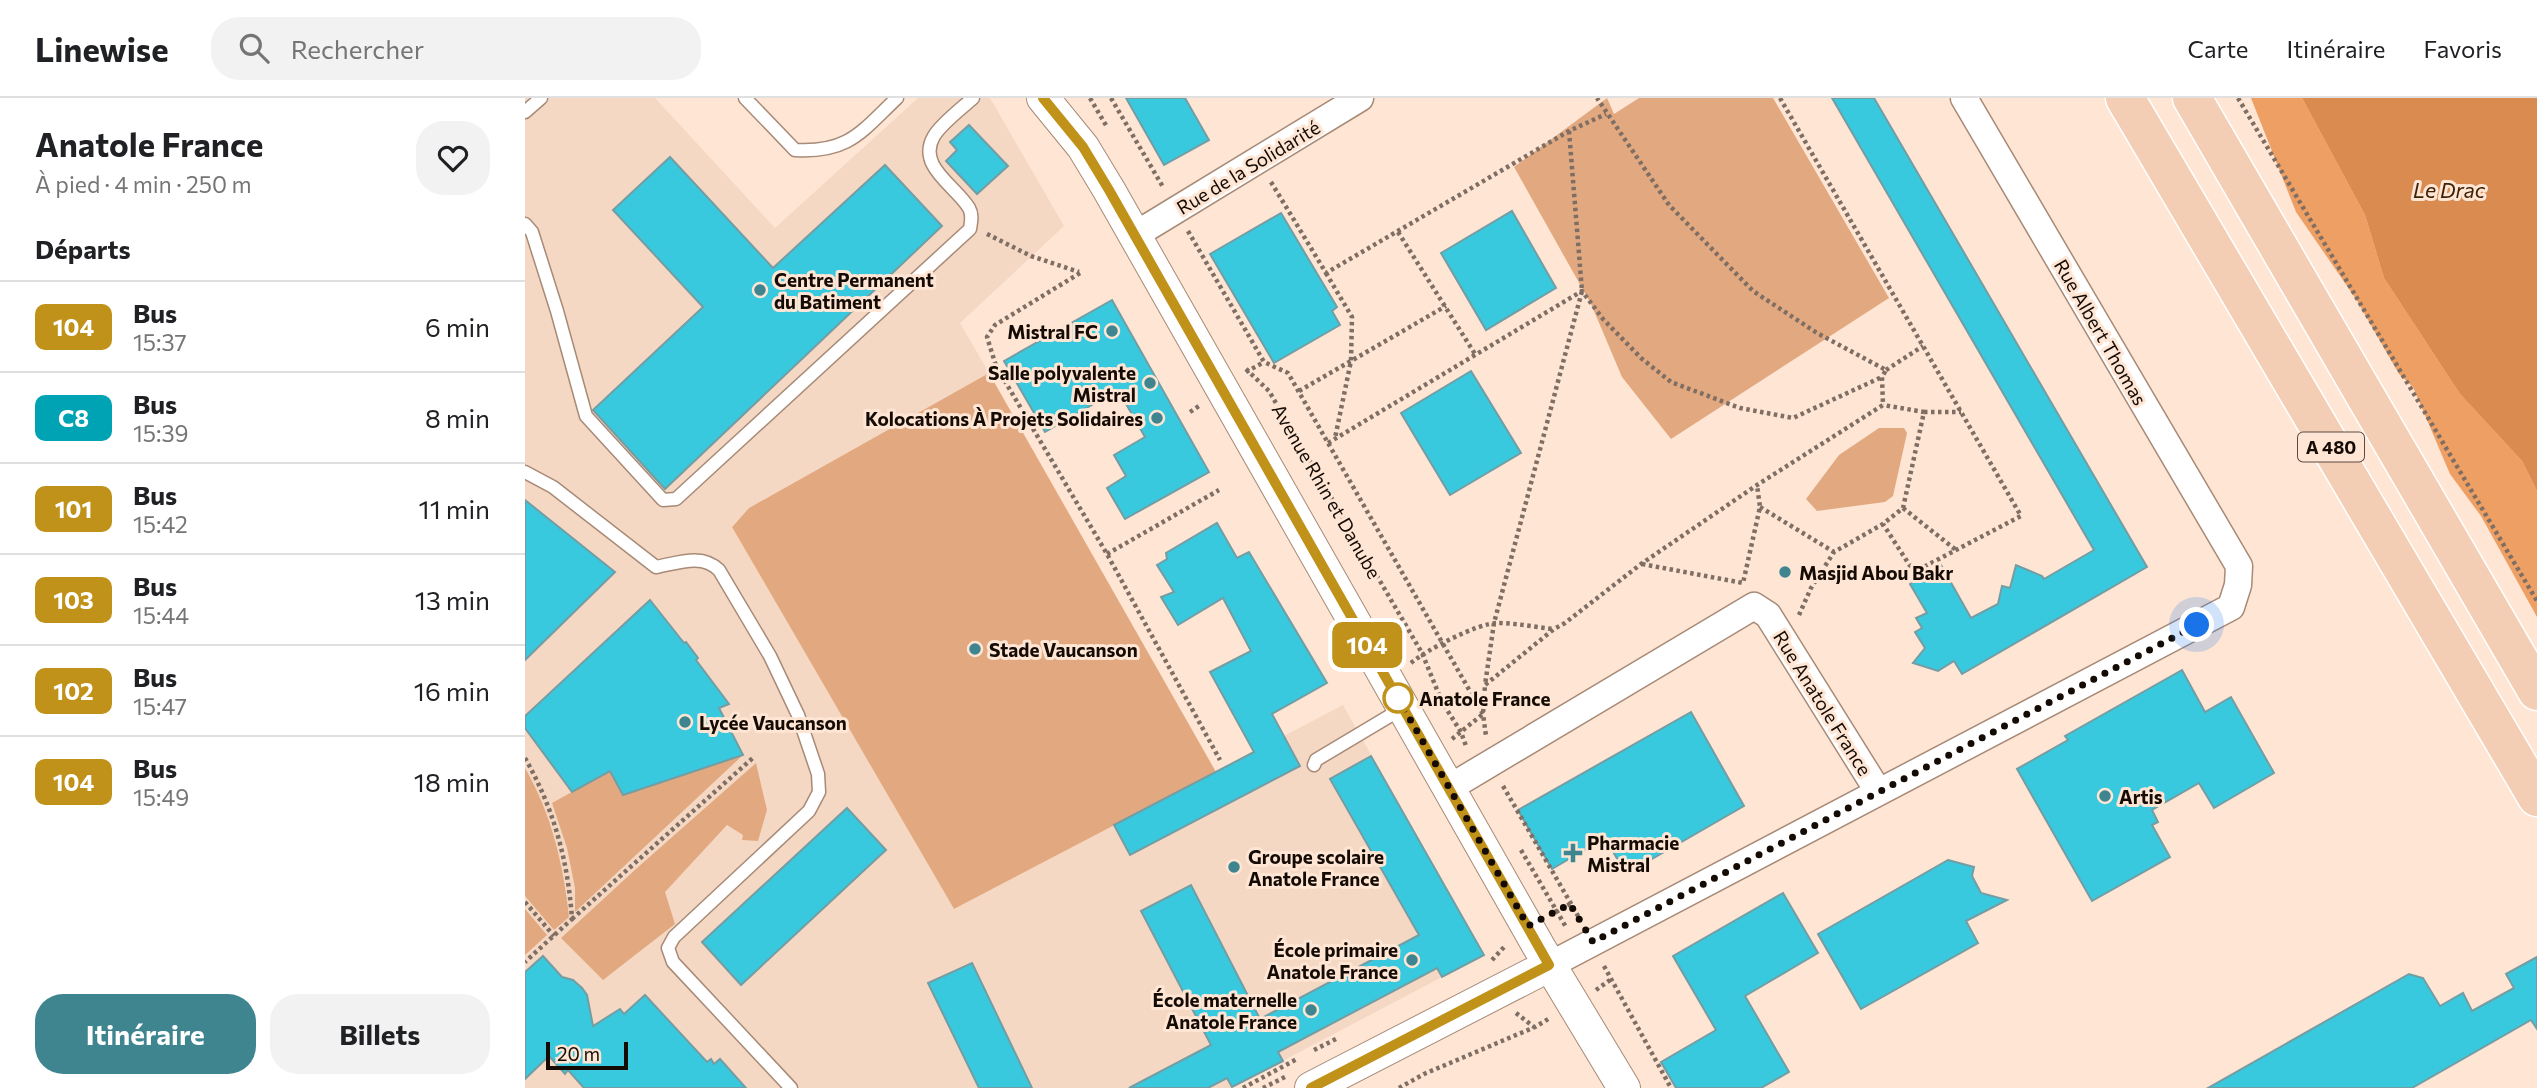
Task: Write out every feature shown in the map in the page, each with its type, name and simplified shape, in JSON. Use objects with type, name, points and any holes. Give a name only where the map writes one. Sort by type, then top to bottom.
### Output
[{"type":"highway","name":"A 480","points":[[2125,98],[2537,797]]},
{"type":"highway","name":"A 480","points":[[2192,98],[2537,691]]},
{"type":"street","points":[[1043,98],[1083,147],[1135,235],[1403,708],[1471,775],[1528,926],[1624,1088]]},
{"type":"street","name":"Rue de la Solidarité","points":[[1135,235],[1360,98]]},
{"type":"street","name":"Rue Albert Thomas","points":[[1964,98],[2239,566]]},
{"type":"street","name":"Rue Anatole France","points":[[1311,1088],[2231,607],[2238,585],[2239,566]]},
{"type":"street","name":"Rue Anatole France","points":[[1471,775],[1754,606],[1768,615],[1878,791]]},
{"type":"lane","points":[[525,112],[541,98]]},
{"type":"lane","points":[[745,98],[795,150],[819,151],[843,145],[859,135],[897,98]]},
{"type":"lane","points":[[525,225],[533,232],[586,416],[663,500],[676,499],[970,229],[972,217],[969,208],[939,176],[931,160],[930,148],[934,134],[973,98]]},
{"type":"lane","points":[[525,472],[552,487],[656,567],[699,560],[711,562],[719,570],[770,656],[798,715],[818,774],[819,792],[809,811],[674,937],[668,948],[673,962],[791,1088]]},
{"type":"lane","points":[[1314,765],[1316,760],[1403,708]]},
{"type":"path","points":[[1111,98],[1264,362],[1288,373],[1299,391],[1483,714]]},
{"type":"path","points":[[1597,98],[1669,205],[1753,291],[1817,333],[1886,370]]},
{"type":"path","points":[[1780,98],[2021,516],[1914,572],[1883,524]]},
{"type":"path","points":[[2238,98],[2537,601]]},
{"type":"path","points":[[1326,273],[1569,131],[1606,114]]},
{"type":"path","points":[[1569,131],[1582,291],[1494,623],[1483,714],[1471,775],[1570,904],[1605,998]]},
{"type":"path","points":[[1258,160],[1352,317],[1351,361],[1335,438]]},
{"type":"path","points":[[1398,232],[1475,354]]},
{"type":"path","points":[[1031,257],[1080,273],[995,325],[987,337],[991,354],[1107,554],[1220,760]]},
{"type":"path","points":[[1328,443],[1582,291]]},
{"type":"path","points":[[1582,291],[1603,319],[1641,358],[1671,382],[1740,408],[1793,418],[1882,377]]},
{"type":"path","points":[[1299,391],[1446,306]]},
{"type":"path","points":[[1883,405],[1882,377],[1886,370],[1923,346]]},
{"type":"path","name":"Avenue Rhin et Danube","points":[[1241,359],[1248,371],[1269,391],[1422,653],[1442,702],[1461,732],[1471,775]]},
{"type":"path","points":[[1485,685],[1641,564],[1757,485],[1883,405],[1924,412],[1961,412]]},
{"type":"path","points":[[1787,645],[1811,588],[1834,552],[1883,524],[1903,508],[1924,412]]},
{"type":"path","points":[[1641,564],[1743,583],[1759,506],[1757,485]]},
{"type":"path","points":[[1107,554],[1219,490]]},
{"type":"path","points":[[1759,506],[1834,552]]},
{"type":"path","points":[[1903,508],[1956,550]]},
{"type":"path","points":[[1405,668],[1422,653],[1442,642],[1494,623],[1554,629]]},
{"type":"path","points":[[1447,743],[1483,714]]},
{"type":"path","points":[[525,962],[754,756]]},
{"type":"path","points":[[525,758],[551,813],[561,843],[572,919]]},
{"type":"path","points":[[1516,842],[1557,911],[1586,945],[1610,980],[1671,1088]]},
{"type":"path","points":[[525,902],[554,936]]},
{"type":"path","points":[[1485,965],[1515,934],[1570,904]]},
{"type":"path","points":[[1399,1088],[1424,1073],[1535,1027],[1610,980]]},
{"type":"path","points":[[1243,1088],[1341,1037]]},
{"type":"shaded area","points":[[525,98],[655,98],[775,228],[918,98],[990,98],[1064,226],[960,323],[989,373],[749,508],[732,526],[954,909],[1343,705],[1484,955],[1231,1088],[525,1088]]},
{"type":"shaded area","points":[[1607,98],[1614,114],[1639,98],[1773,98],[1889,298],[1671,439],[1622,377],[1591,304],[1514,167]]},
{"type":"shaded area","points":[[2251,98],[2302,98],[2365,215],[2384,278],[2460,394],[2522,461],[2537,491],[2537,617],[2481,516],[2450,474],[2413,387],[2399,374],[2356,299],[2296,212]]},
{"type":"shaded area","name":"Stade Vaucanson","points":[[989,373],[1216,772],[954,909],[732,527],[749,508]]},
{"type":"shaded area","points":[[1879,428],[1904,428],[1907,433],[1893,496],[1885,502],[1817,511],[1806,499],[1839,455]]},
{"type":"shaded area","points":[[743,755],[575,912],[575,888],[567,848],[552,803],[610,771],[624,795]]},
{"type":"shaded area","points":[[756,763],[767,810],[758,841],[742,840],[743,835],[727,825],[665,892],[675,924],[603,980],[561,938]]},
{"type":"shaded area","points":[[525,768],[549,822],[563,878],[569,917],[554,930],[525,896]]},
{"type":"shaded area","points":[[525,909],[547,935],[525,955]]},
{"type":"water","name":"Le Drac","points":[[2302,98],[2537,98],[2537,491],[2522,461],[2460,394],[2384,278],[2365,215]]},
{"type":"building","points":[[1126,98],[1185,98],[1209,140],[1164,165]]},
{"type":"building","points":[[1832,98],[1874,98],[2147,567],[1962,674],[1954,661],[1938,671],[1913,663],[1925,648],[1915,632],[1922,628],[1916,618],[1927,613],[1910,584],[1941,565],[1971,618],[1998,604],[2002,586],[2010,588],[2016,565],[2044,579],[2094,550]]},
{"type":"building","points":[[969,125],[1008,166],[977,194],[946,161],[957,150],[950,142]]},
{"type":"building","name":"Centre Permanent du Batiment","points":[[670,157],[773,268],[885,165],[942,226],[665,489],[593,410],[703,307],[613,210]]},
{"type":"building","points":[[1512,211],[1556,288],[1486,330],[1441,253]]},
{"type":"building","points":[[1281,213],[1337,307],[1332,311],[1340,325],[1274,363],[1210,254]]},
{"type":"building","name":"Kolocations À Projets Solidaires","points":[[1112,300],[1209,472],[1125,519],[1107,488],[1126,476],[1114,455],[1145,437],[1118,390],[1045,432],[1004,361]]},
{"type":"building","points":[[1471,371],[1521,453],[1450,495],[1401,413]]},
{"type":"building","points":[[525,500],[615,572],[525,660]]},
{"type":"building","points":[[1217,523],[1237,558],[1249,552],[1327,683],[1272,714],[1300,766],[1130,855],[1114,825],[1254,752],[1210,672],[1251,651],[1223,598],[1178,625],[1161,597],[1174,592],[1157,565],[1167,559],[1166,553]]},
{"type":"building","points":[[650,600],[684,643],[686,642],[729,704],[719,708],[743,755],[623,795],[610,771],[572,792],[525,728],[525,716]]},
{"type":"building","name":"Artis","points":[[2182,670],[2205,712],[2231,697],[2274,773],[2214,808],[2199,783],[2152,810],[2158,822],[2152,825],[2170,857],[2092,901],[2017,769],[2068,740],[2065,736]]},
{"type":"building","points":[[1691,712],[1744,806],[1626,874],[1605,838],[1552,869],[1518,810]]},
{"type":"building","points":[[1371,756],[1484,955],[1442,977],[1437,968],[1278,1052],[1283,1061],[1232,1087],[1227,1078],[1208,1088],[1129,1088],[1211,1045],[1141,911],[1191,885],[1260,1019],[1419,935],[1330,779]]},
{"type":"building","points":[[847,808],[886,850],[741,985],[702,942]]},
{"type":"building","points":[[1948,860],[1974,867],[1972,876],[1981,893],[2007,900],[1966,921],[1978,943],[1861,1009],[1818,934]]},
{"type":"building","points":[[1783,893],[1818,953],[1745,996],[1789,1072],[1761,1088],[1676,1088],[1661,1062],[1716,1030],[1673,956]]},
{"type":"building","points":[[543,956],[562,977],[573,980],[587,995],[593,1026],[620,1009],[624,1014],[645,995],[707,1062],[711,1059],[714,1064],[720,1059],[746,1088],[584,1088],[568,1070],[565,1074],[549,1056],[525,1079],[525,972]]},
{"type":"building","points":[[2537,957],[2537,1029],[2531,1020],[2412,1088],[2208,1088],[2409,974],[2423,978],[2440,1006],[2463,993],[2472,1011],[2514,988],[2506,974]]},
{"type":"building","points":[[972,963],[1032,1088],[979,1088],[928,983]]},
{"type":"bus line","name":"104","points":[[1043,98],[1083,147],[1109,190],[1549,965],[1311,1088]]},
{"type":"place","name":"Centre Permanent du Batiment","points":[[760,290]]},
{"type":"place","name":"Mistral FC","points":[[1112,331]]},
{"type":"place","name":"Salle polyvalente Mistral","points":[[1150,383]]},
{"type":"place","name":"Kolocations À Projets Solidaires","points":[[1157,418]]},
{"type":"place","name":"Masjid Abou Bakr","points":[[1785,572]]},
{"type":"place","name":"Stade Vaucanson","points":[[975,649]]},
{"type":"place","name":"Anatole France","points":[[1398,698]]},
{"type":"place","name":"Lycée Vaucanson","points":[[685,722]]},
{"type":"place","name":"Artis","points":[[2105,796]]},
{"type":"place","name":"Pharmacie Mistral","points":[[1573,853]]},
{"type":"place","name":"Groupe scolaire Anatole France","points":[[1234,867]]},
{"type":"place","name":"École primaire Anatole France","points":[[1412,960]]},
{"type":"place","name":"École maternelle Anatole France","points":[[1311,1010]]},
{"type":"route","points":[[1398,698],[1528,926],[1570,904],[1593,942],[2197,625]]}]
